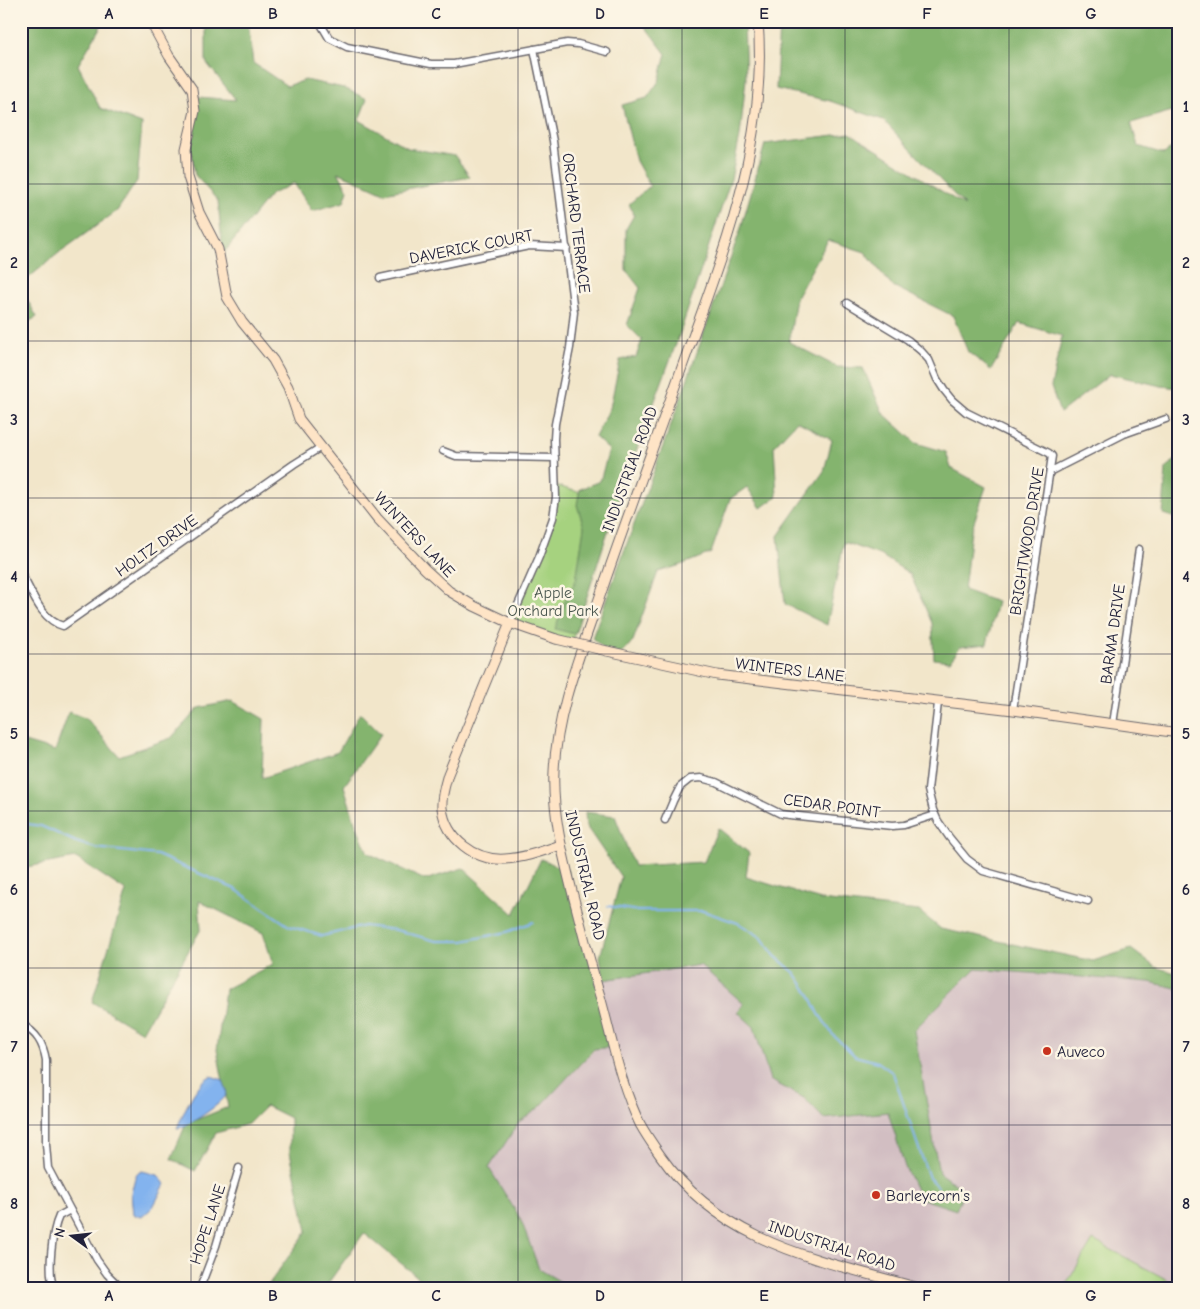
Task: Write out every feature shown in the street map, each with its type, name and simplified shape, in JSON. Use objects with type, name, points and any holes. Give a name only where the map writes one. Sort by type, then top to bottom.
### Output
[{"type":"street","name":"WINTERS LANE","points":[[150,21],[169,56],[192,89],[195,111],[186,149],[188,177],[198,212],[218,248],[227,297],[242,322],[273,360],[288,387],[300,419],[321,447],[377,518],[438,582],[459,598],[510,623],[556,639],[717,676],[938,703],[1013,710],[1179,733]]},
{"type":"street","points":[[319,21],[329,38],[347,47],[431,64],[454,64],[572,43],[607,52]]},
{"type":"street","name":"INDUSTRIAL ROAD","points":[[758,21],[760,62],[758,106],[747,171],[715,276],[575,665],[557,731],[554,773],[555,808],[561,845],[613,1047],[640,1125],[673,1173],[697,1197],[724,1218],[765,1241],[797,1253],[919,1288]]},
{"type":"street","name":"ORCHARD TERRACE","points":[[510,623],[553,518],[556,497],[555,424],[570,348],[574,312],[553,141],[534,49]]},
{"type":"street","name":"DAVERICK COURT","points":[[380,278],[529,246],[567,248]]},
{"type":"street","name":"BRIGHTWOOD DRIVE","points":[[847,303],[908,340],[921,351],[929,360],[944,390],[966,412],[1052,456],[1013,710]]},
{"type":"street","points":[[1051,471],[1124,434],[1166,419]]},
{"type":"street","name":"HOLTZ DRIVE","points":[[21,573],[46,615],[51,621],[64,626],[321,447]]},
{"type":"street","points":[[443,451],[456,456],[555,458]]},
{"type":"street","name":"BARMA DRIVE","points":[[1113,724],[1139,549]]},
{"type":"street","points":[[510,623],[448,774],[443,790],[442,809],[448,827],[464,847],[487,858],[504,859],[520,857],[561,845]]},
{"type":"street","points":[[938,703],[928,790],[935,815],[960,851],[975,866],[998,876],[1088,902]]},
{"type":"street","name":"CEDAR POINT","points":[[665,820],[680,787],[690,780],[701,778],[716,782],[781,814],[892,826],[904,825],[935,815]]},
{"type":"street","points":[[21,1024],[34,1033],[44,1048],[46,1060],[46,1159],[48,1168],[97,1260],[107,1274],[121,1288]]},
{"type":"street","name":"HOPE LANE","points":[[200,1288],[216,1246],[239,1168]]},
{"type":"street","points":[[54,1288],[51,1270],[52,1247],[56,1225],[59,1216],[70,1210]]},
{"type":"shaded area","points":[[700,965],[744,1004],[738,1012],[754,1027],[770,1080],[804,1098],[824,1119],[888,1111],[905,1167],[939,1173],[914,1029],[975,969],[1149,982],[1179,982],[1179,1286],[1093,1240],[1064,1288],[571,1288],[539,1269],[521,1220],[488,1168],[519,1122],[539,1108],[595,1049],[596,981]]},
{"type":"green space","points":[[21,21],[104,21],[78,65],[100,108],[142,124],[137,181],[117,211],[60,252],[21,284]]},
{"type":"green space","points":[[206,21],[248,21],[253,63],[287,86],[305,80],[344,88],[367,99],[359,120],[408,148],[455,156],[470,177],[384,193],[338,172],[348,190],[344,202],[312,211],[294,183],[270,195],[223,254],[218,201],[195,175],[191,149],[198,97],[236,100],[206,62]]},
{"type":"green space","points":[[641,21],[744,21],[746,79],[740,136],[731,179],[680,333],[617,503],[575,634],[555,629],[565,601],[576,580],[584,527],[577,505],[580,489],[600,481],[609,450],[595,437],[610,408],[620,360],[636,357],[642,340],[627,325],[640,288],[626,270],[626,229],[634,215],[629,204],[650,186],[636,161],[622,105],[647,98],[659,81],[666,54]]},
{"type":"green space","points":[[779,21],[1179,21],[1179,109],[1131,123],[1138,146],[1164,154],[1179,143],[1179,388],[1161,386],[1110,374],[1060,413],[1051,387],[1062,336],[1019,323],[991,370],[968,352],[953,316],[891,285],[865,252],[828,240],[796,298],[789,342],[837,367],[863,368],[883,413],[916,443],[946,452],[951,468],[986,487],[971,531],[964,590],[997,602],[987,644],[960,647],[950,661],[934,659],[932,623],[910,574],[882,556],[844,542],[827,625],[785,604],[778,536],[824,471],[832,440],[797,421],[774,446],[777,496],[761,508],[747,487],[730,499],[711,553],[658,572],[633,641],[621,654],[607,651],[592,638],[740,231],[765,144],[850,133],[965,206],[883,120],[830,101],[776,89]]},
{"type":"green space","points":[[21,289],[37,317],[21,326]]},
{"type":"green space","points":[[1179,457],[1179,519],[1163,514],[1166,468]]},
{"type":"green space","name":"Apple Orchard Park","points":[[557,486],[617,503],[572,641],[510,623],[550,529]]},
{"type":"green space","points":[[233,701],[264,719],[262,778],[338,752],[360,713],[381,734],[344,786],[355,822],[368,853],[425,880],[463,868],[514,914],[541,859],[567,870],[613,1047],[594,1049],[539,1108],[519,1122],[489,1168],[521,1220],[539,1269],[571,1288],[431,1288],[364,1233],[329,1282],[328,1288],[266,1288],[307,1231],[290,1152],[290,1118],[266,1106],[248,1124],[216,1133],[195,1171],[171,1159],[186,1124],[228,1107],[217,1050],[225,989],[273,964],[263,933],[199,901],[201,929],[142,1032],[92,1002],[126,891],[76,858],[21,868],[21,741],[55,751],[69,712],[87,719],[119,756],[171,738],[199,708]]},
{"type":"green space","points":[[585,812],[615,816],[634,866],[704,862],[718,828],[749,853],[746,877],[821,900],[919,911],[941,929],[1093,961],[1131,949],[1155,967],[1179,974],[1179,993],[1176,988],[1149,982],[975,969],[914,1030],[939,1173],[961,1188],[961,1199],[956,1210],[920,1198],[905,1167],[888,1112],[824,1119],[804,1098],[770,1080],[754,1027],[738,1012],[744,1004],[700,965],[604,980],[600,957],[621,877],[586,826]]},
{"type":"green space","points":[[1093,1240],[1179,1286],[1179,1288],[1064,1288]]},
{"type":"water","points":[[211,1076],[223,1080],[226,1095],[218,1104],[203,1115],[177,1128],[195,1091],[205,1079]]},
{"type":"water","points":[[142,1171],[158,1175],[165,1184],[153,1207],[142,1217],[133,1215],[131,1193],[136,1174]]},
{"type":"waterway","points":[[21,823],[41,826],[76,842],[95,848],[157,855],[235,889],[289,926],[322,936],[364,926],[396,930],[436,941],[463,941],[507,932],[533,922]]},
{"type":"waterway","points":[[608,906],[638,911],[703,911],[738,923],[761,937],[775,956],[795,973],[833,1035],[855,1056],[878,1062],[893,1073],[929,1178],[938,1187]]},
{"type":"place","name":"Auveco","points":[[1047,1051]]},
{"type":"place","name":"Barleycorn’s","points":[[876,1195]]}]
